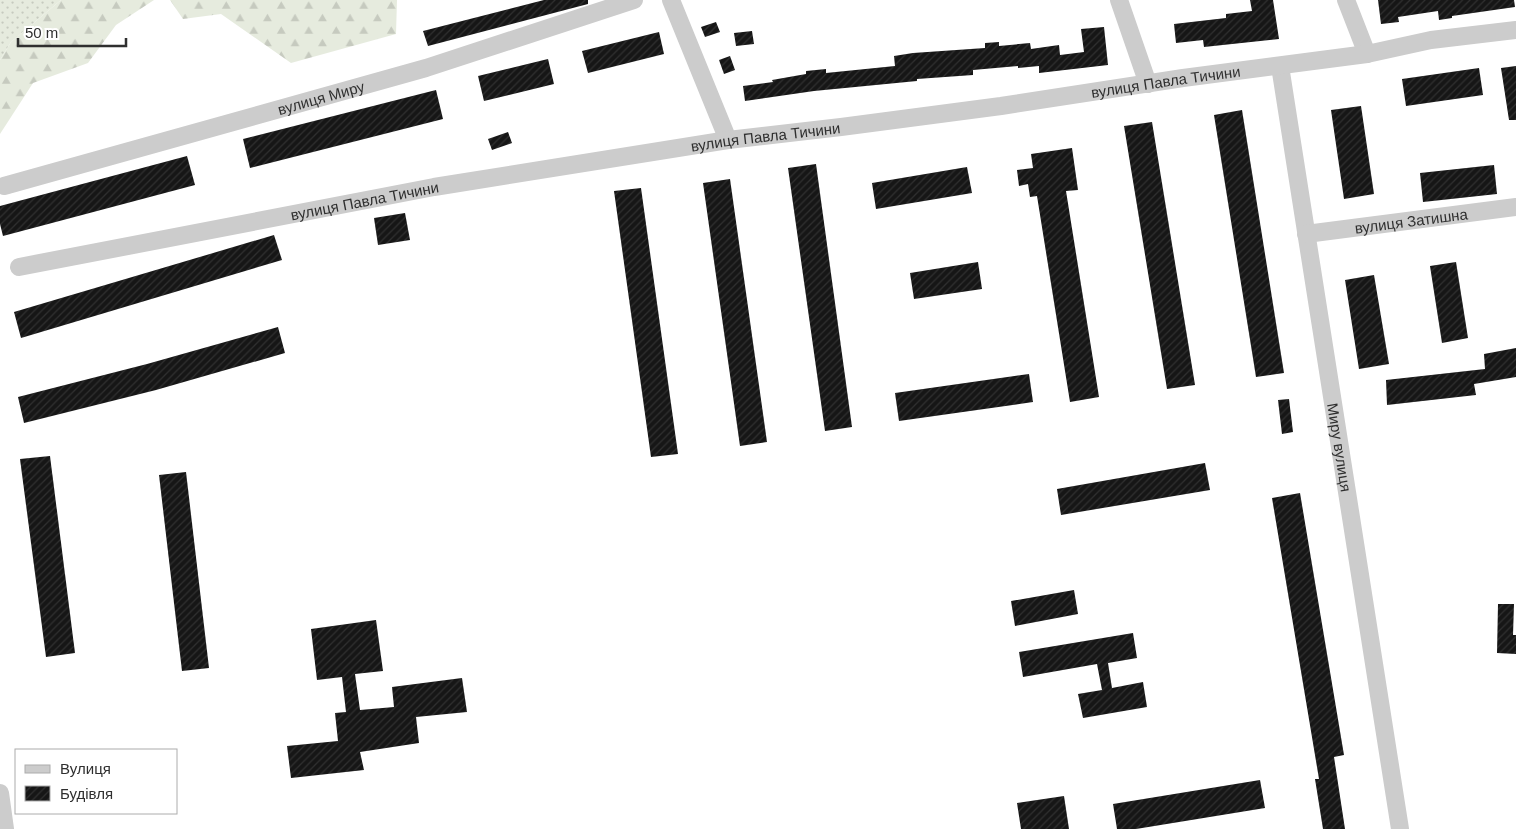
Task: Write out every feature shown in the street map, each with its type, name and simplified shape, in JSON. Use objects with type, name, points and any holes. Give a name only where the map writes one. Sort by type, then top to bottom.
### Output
[{"type":"street","name":"вулиця Миру","points":[[4,186],[426,68],[634,0]]},
{"type":"street","points":[[671,0],[728,140]]},
{"type":"street","points":[[1119,0],[1148,84]]},
{"type":"street","points":[[1346,0],[1367,54]]},
{"type":"street","name":"вулиця Павла Тичини","points":[[19,267],[434,186],[728,140],[1001,106],[1367,54],[1431,40],[1516,30]]},
{"type":"street","name":"Миру вулиця","points":[[1280,66],[1400,829]]},
{"type":"street","name":"вулиця Затишна","points":[[1306,234],[1516,207]]},
{"type":"street","points":[[0,793],[5,829]]},
{"type":"green space","points":[[0,0],[61,0],[11,42],[0,60]]},
{"type":"green space","points":[[61,0],[154,0],[116,25],[88,63],[33,83],[0,134],[0,60],[11,42]]},
{"type":"green space","points":[[170,0],[397,0],[396,34],[291,63],[221,14],[183,19]]},
{"type":"building","points":[[544,0],[588,0],[588,4],[428,46],[423,31]]},
{"type":"building","points":[[1250,0],[1273,0],[1279,39],[1204,47],[1203,40],[1176,43],[1174,24],[1226,18],[1226,14],[1252,11]]},
{"type":"building","points":[[1378,0],[1514,0],[1515,7],[1452,16],[1452,18],[1439,20],[1438,11],[1398,17],[1399,22],[1381,24]]},
{"type":"building","points":[[716,22],[720,32],[705,37],[701,27]]},
{"type":"building","points":[[1104,27],[1108,65],[1039,73],[1039,66],[973,70],[973,75],[917,79],[917,81],[814,91],[745,101],[743,86],[773,82],[772,80],[806,74],[806,71],[826,69],[826,73],[895,66],[894,56],[913,53],[985,48],[985,43],[999,42],[999,46],[1030,43],[1031,49],[1059,45],[1060,55],[1084,52],[1081,29]]},
{"type":"building","points":[[752,31],[754,44],[736,46],[734,33]]},
{"type":"building","points":[[659,32],[664,54],[588,73],[582,51]]},
{"type":"building","points":[[730,56],[735,70],[724,74],[719,60]]},
{"type":"building","points":[[548,59],[554,84],[484,101],[478,76]]},
{"type":"building","points":[[1516,66],[1516,120],[1509,120],[1501,68]]},
{"type":"building","points":[[1479,68],[1483,95],[1406,106],[1402,79]]},
{"type":"building","points":[[436,90],[443,119],[250,168],[243,139]]},
{"type":"building","points":[[1361,106],[1374,194],[1344,199],[1331,110]]},
{"type":"building","points":[[1242,110],[1284,373],[1256,377],[1214,115]]},
{"type":"building","points":[[1152,122],[1195,385],[1167,389],[1124,126]]},
{"type":"building","points":[[508,132],[512,143],[492,150],[488,139]]},
{"type":"building","points":[[1072,148],[1078,190],[1066,191],[1099,397],[1070,402],[1037,196],[1030,197],[1028,184],[1019,186],[1017,170],[1033,168],[1031,154]]},
{"type":"building","points":[[187,156],[195,185],[3,236],[0,224],[0,206]]},
{"type":"building","points":[[816,164],[852,427],[825,431],[788,168]]},
{"type":"building","points":[[1494,165],[1497,194],[1423,202],[1420,173]]},
{"type":"building","points":[[967,167],[972,193],[876,209],[872,183]]},
{"type":"building","points":[[730,179],[767,442],[740,446],[703,183]]},
{"type":"building","points":[[641,188],[678,454],[651,457],[614,191]]},
{"type":"building","points":[[405,213],[410,240],[378,245],[374,218]]},
{"type":"building","points":[[274,235],[282,260],[21,338],[14,312]]},
{"type":"building","points":[[978,262],[982,289],[914,299],[910,273]]},
{"type":"building","points":[[1456,262],[1468,338],[1442,343],[1430,266]]},
{"type":"building","points":[[1374,275],[1389,364],[1359,369],[1345,280]]},
{"type":"building","points":[[278,327],[285,353],[156,390],[24,423],[18,397],[147,364]]},
{"type":"building","points":[[1516,348],[1516,377],[1474,384],[1476,395],[1387,405],[1386,380],[1485,369],[1484,354]]},
{"type":"building","points":[[1029,374],[1033,402],[899,421],[895,393]]},
{"type":"building","points":[[1289,399],[1293,432],[1282,434],[1278,400]]},
{"type":"building","points":[[50,456],[75,653],[46,657],[20,459]]},
{"type":"building","points":[[1205,463],[1210,490],[1061,515],[1057,489]]},
{"type":"building","points":[[186,472],[209,668],[182,671],[159,475]]},
{"type":"building","points":[[1300,493],[1344,755],[1334,757],[1345,829],[1323,829],[1315,779],[1319,779],[1272,498]]},
{"type":"building","points":[[1074,590],[1078,614],[1015,626],[1011,601]]},
{"type":"building","points":[[1498,604],[1514,604],[1513,635],[1516,635],[1516,654],[1497,653]]},
{"type":"building","points":[[376,620],[383,671],[355,674],[360,710],[394,707],[392,687],[462,678],[467,712],[416,717],[419,743],[360,752],[364,770],[291,778],[287,746],[338,741],[335,713],[346,712],[342,677],[317,680],[311,629]]},
{"type":"building","points":[[1133,633],[1137,658],[1108,663],[1112,688],[1143,682],[1147,707],[1083,718],[1078,694],[1102,690],[1097,664],[1023,677],[1019,652]]},
{"type":"building","points":[[1260,780],[1265,808],[1136,829],[1117,829],[1113,804]]},
{"type":"building","points":[[1064,796],[1069,829],[1021,829],[1017,803]]}]
